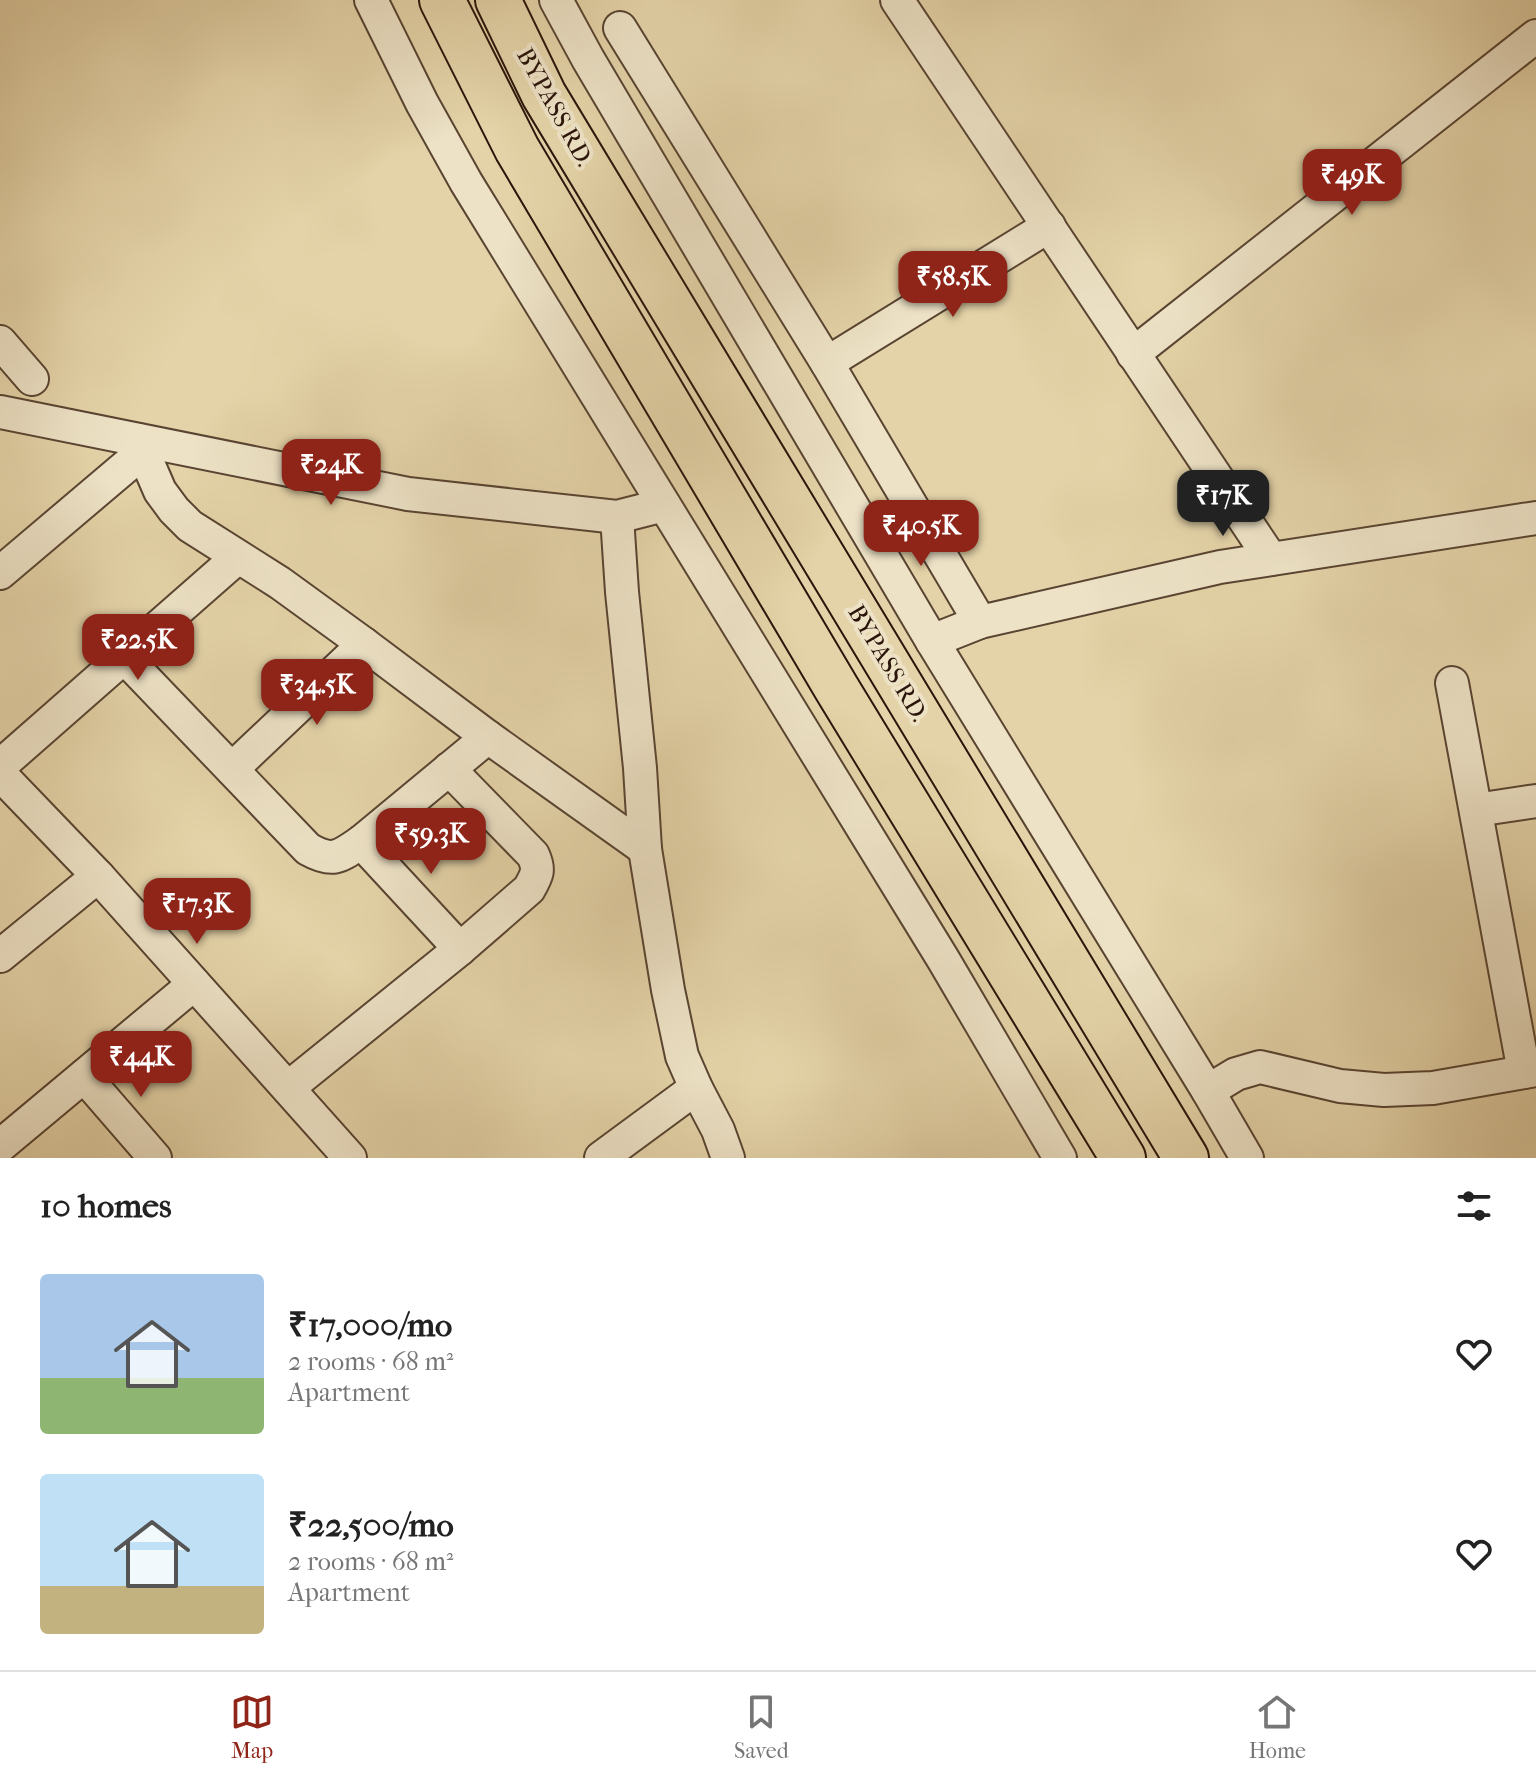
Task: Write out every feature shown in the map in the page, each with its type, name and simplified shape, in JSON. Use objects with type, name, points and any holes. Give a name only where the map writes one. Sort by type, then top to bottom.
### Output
[{"type":"highway","name":"BYPASS RD.","points":[[442,0],[517,149],[845,702],[1123,1158]]},
{"type":"highway","name":"BYPASS RD.","points":[[498,0],[544,95],[1186,1158]]},
{"type":"street","points":[[371,0],[422,103],[466,182],[943,959],[1060,1158]]},
{"type":"street","points":[[556,0],[932,641],[1247,1158]]},
{"type":"street","points":[[897,0],[1271,559]]},
{"type":"street","points":[[620,28],[827,363],[980,622]]},
{"type":"street","points":[[1133,354],[1536,36]]},
{"type":"street","points":[[827,363],[1049,226]]},
{"type":"street","points":[[0,342],[32,379]]},
{"type":"street","points":[[0,412],[141,445],[408,494],[617,517],[664,505]]},
{"type":"street","points":[[141,445],[160,491],[190,526],[280,583],[645,849]]},
{"type":"street","points":[[0,573],[141,445]]},
{"type":"street","points":[[617,517],[645,849],[676,1033],[682,1056],[728,1158]]},
{"type":"street","points":[[932,641],[980,622],[1220,567],[1536,518]]},
{"type":"street","points":[[0,766],[238,557]]},
{"type":"street","points":[[232,769],[364,644]]},
{"type":"street","points":[[124,657],[308,849],[324,858],[341,855],[361,842],[488,737]]},
{"type":"street","points":[[1208,1091],[1236,1074],[1260,1067],[1340,1086],[1384,1090],[1433,1088],[1530,1071],[1452,683]]},
{"type":"street","points":[[288,1088],[460,949],[529,889],[536,877],[538,865],[533,855],[449,769]]},
{"type":"street","points":[[0,774],[98,876],[350,1158]]},
{"type":"street","points":[[1476,810],[1536,801]]},
{"type":"street","points":[[361,842],[460,949]]},
{"type":"street","points":[[0,956],[98,876]]},
{"type":"street","points":[[0,1146],[194,984]]},
{"type":"street","points":[[84,1076],[155,1158]]},
{"type":"street","points":[[601,1158],[696,1088]]}]
